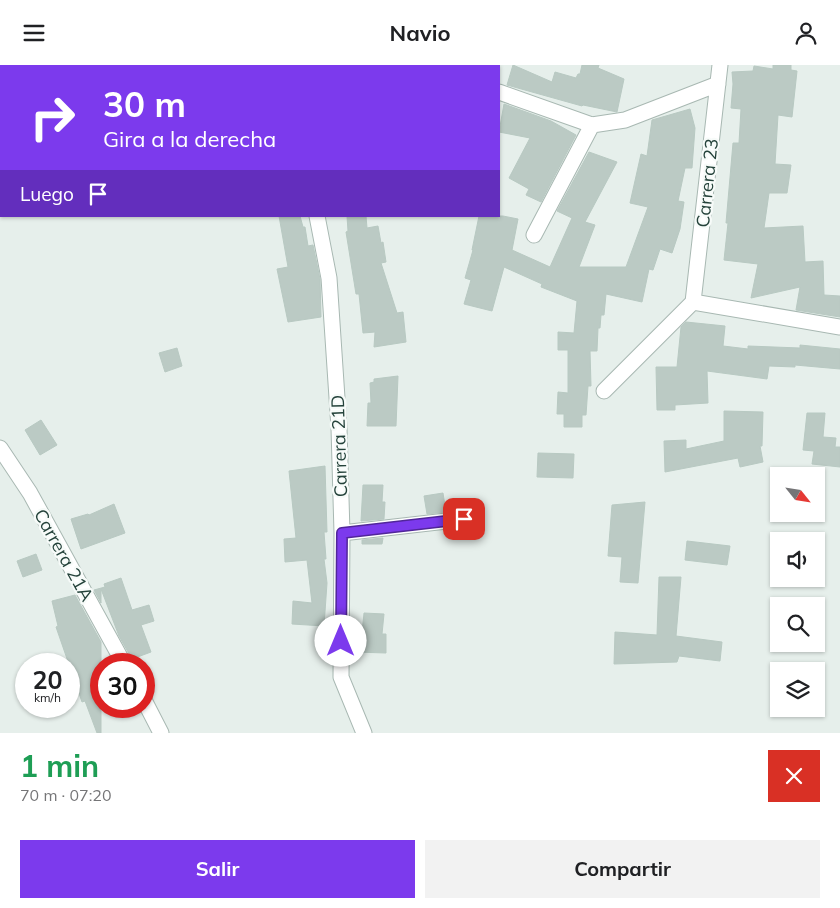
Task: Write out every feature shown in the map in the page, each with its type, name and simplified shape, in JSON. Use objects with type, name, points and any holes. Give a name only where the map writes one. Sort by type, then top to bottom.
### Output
[{"type":"street","name":"Carrera 23","points":[[693,302],[720,65]]},
{"type":"street","points":[[500,92],[592,125],[625,120],[718,84]]},
{"type":"street","points":[[534,235],[592,125]]},
{"type":"street","name":"Carrera 21D","points":[[316,217],[329,278],[339,428],[342,533],[341,677],[364,733]]},
{"type":"street","points":[[604,391],[693,302],[840,327]]},
{"type":"street","name":"Carrera 21A","points":[[0,448],[30,493],[118,653]]},
{"type":"street","points":[[342,533],[464,519]]},
{"type":"street","points":[[153,718],[161,733]]},
{"type":"building","points":[[513,65],[552,82],[555,72],[576,78],[580,74],[582,65],[599,65],[598,68],[624,79],[617,112],[582,106],[507,85]]},
{"type":"building","points":[[773,65],[791,65],[791,70],[797,71],[792,117],[778,115],[775,164],[791,165],[787,193],[769,193],[764,228],[803,226],[805,262],[823,261],[824,295],[840,296],[840,317],[796,310],[800,287],[751,298],[758,264],[724,260],[733,143],[739,143],[741,109],[731,108],[732,72],[753,71],[754,66],[773,69]]},
{"type":"building","points":[[504,104],[551,121],[576,135],[541,202],[526,195],[529,189],[509,178],[530,138],[500,132]]},
{"type":"building","points":[[690,109],[695,128],[692,168],[685,168],[678,201],[684,202],[680,229],[672,253],[660,249],[653,270],[649,269],[642,302],[606,294],[604,315],[601,315],[600,328],[598,328],[597,351],[590,351],[591,386],[588,386],[586,415],[582,415],[582,427],[564,427],[564,414],[557,414],[558,392],[568,393],[568,350],[558,350],[558,332],[574,333],[577,301],[541,287],[542,284],[504,267],[492,311],[464,304],[471,280],[465,278],[473,250],[479,217],[503,216],[518,219],[512,250],[550,267],[572,218],[557,211],[589,152],[617,162],[585,222],[595,225],[579,267],[626,267],[648,207],[630,203],[641,154],[647,156],[652,120]]},
{"type":"building","points":[[279,217],[300,217],[303,227],[305,227],[308,246],[313,245],[320,279],[321,317],[288,322],[277,269],[288,267]]},
{"type":"building","points":[[347,217],[366,217],[367,228],[378,226],[386,262],[381,263],[397,313],[403,312],[406,342],[374,347],[375,332],[363,333],[359,294],[356,294],[346,232],[348,231]]},
{"type":"building","points":[[686,322],[725,326],[723,346],[748,349],[748,346],[800,348],[800,345],[840,349],[840,369],[795,365],[795,367],[769,366],[767,379],[707,371],[708,403],[675,405],[675,410],[657,410],[656,367],[677,367],[681,327]]},
{"type":"building","points":[[177,348],[182,366],[165,372],[159,353]]},
{"type":"building","points":[[398,376],[396,426],[367,426],[368,403],[371,403],[370,383],[374,382],[374,379]]},
{"type":"building","points":[[724,411],[763,412],[762,446],[760,446],[763,462],[740,467],[738,458],[665,472],[664,441],[686,440],[686,449],[724,441]]},
{"type":"building","points":[[807,413],[825,413],[823,437],[836,438],[835,447],[840,447],[840,467],[812,464],[814,451],[803,450]]},
{"type":"building","points":[[41,420],[57,445],[40,455],[25,430]]},
{"type":"building","points":[[538,453],[574,454],[573,478],[537,477]]},
{"type":"building","points":[[325,466],[327,532],[324,532],[326,559],[324,559],[327,583],[324,626],[292,624],[293,601],[312,603],[307,560],[285,562],[284,539],[296,538],[289,471]]},
{"type":"building","points":[[363,485],[383,485],[384,519],[361,521]]},
{"type":"building","points":[[443,493],[446,512],[427,514],[424,496]]},
{"type":"building","points":[[645,502],[638,583],[620,582],[622,557],[608,556],[612,505]]},
{"type":"building","points":[[114,504],[125,533],[81,549],[71,519],[89,515]]},
{"type":"building","points":[[383,538],[382,544],[362,544],[362,540]]},
{"type":"building","points":[[687,541],[730,546],[727,565],[685,560]]},
{"type":"building","points":[[36,554],[42,570],[23,577],[17,561]]},
{"type":"building","points":[[659,577],[681,577],[676,636],[722,642],[720,661],[679,656],[677,662],[614,664],[615,632],[657,635]]},
{"type":"building","points":[[121,578],[132,610],[149,605],[154,621],[141,625],[151,652],[129,653],[119,636],[101,589],[101,603],[94,590],[105,587],[104,584]]},
{"type":"building","points":[[75,595],[101,642],[101,653],[90,653],[90,714],[85,701],[82,702],[80,696],[80,653],[65,653],[56,627],[58,626],[52,601]]},
{"type":"building","points":[[364,613],[384,614],[382,634],[386,634],[386,653],[355,652],[356,633],[362,633]]},
{"type":"building","points":[[91,718],[101,718],[101,733],[97,733]]},
{"type":"route","points":[[341,641],[342,533],[464,519]]}]
